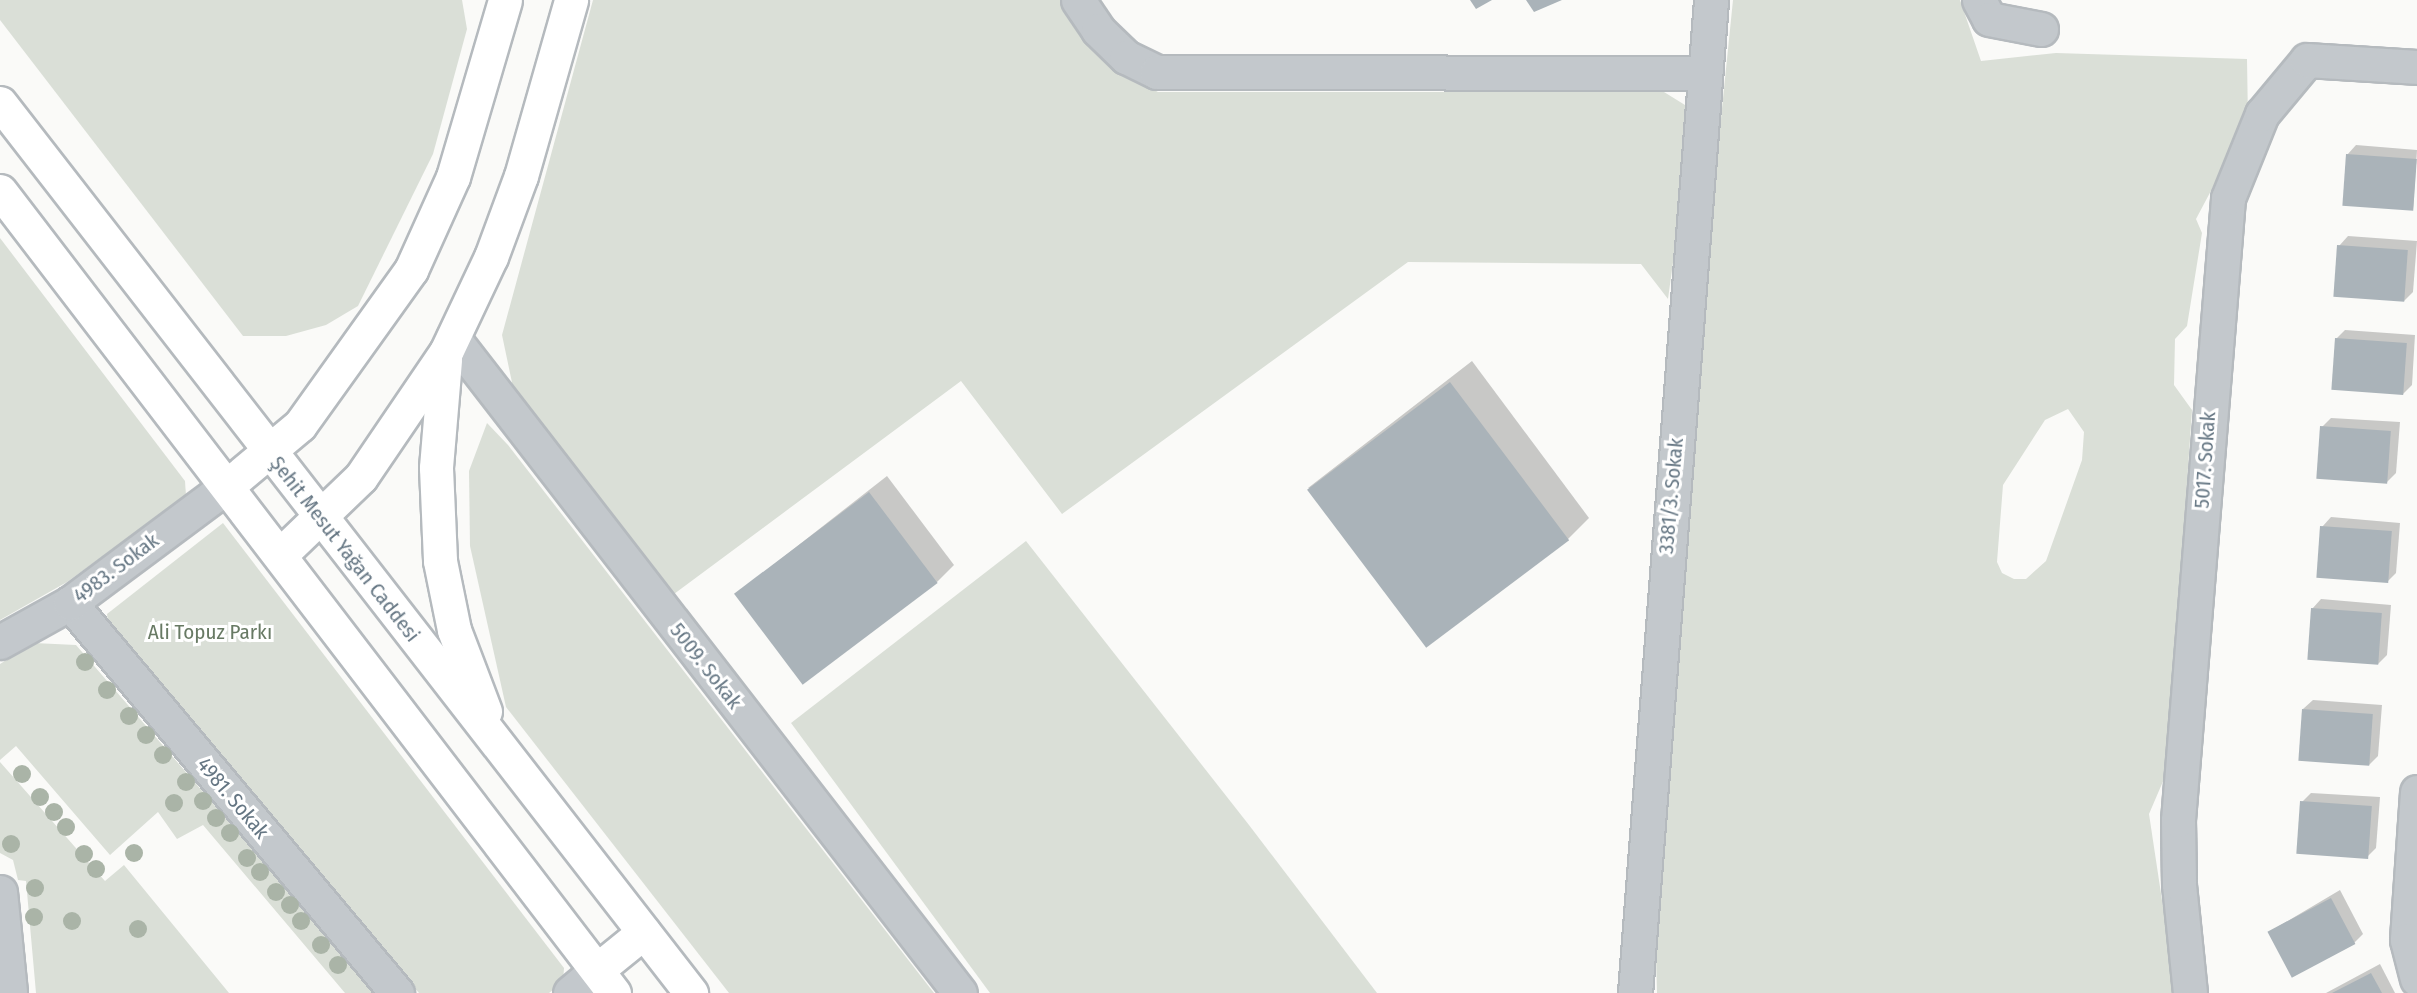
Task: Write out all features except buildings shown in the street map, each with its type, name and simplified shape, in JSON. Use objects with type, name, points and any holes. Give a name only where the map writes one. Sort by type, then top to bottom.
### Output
[{"type":"main road","points":[[227,486],[270,452],[331,388],[411,270],[453,177],[505,0]]},
{"type":"main road","points":[[280,555],[322,520],[378,456],[449,345],[521,176],[571,0]]},
{"type":"main road","name":"Şehit Mesut Yağan Caddesi","points":[[0,103],[691,993]]},
{"type":"main road","points":[[0,191],[606,982],[644,933]]},
{"type":"main road","points":[[449,345],[436,468],[440,561],[454,630],[499,746]]},
{"type":"street","points":[[1078,0],[1098,30],[1126,57],[1157,72],[1704,73]]},
{"type":"street","name":"3381/3. Sokak","points":[[1635,993],[1711,0]]},
{"type":"street","points":[[1979,0],[1989,19],[2041,29]]},
{"type":"street","name":"5017. Sokak","points":[[2190,993],[2179,884],[2178,820],[2228,198],[2262,114],[2307,60],[2417,67]]},
{"type":"street","name":"5009. Sokak","points":[[449,345],[960,993]]},
{"type":"street","name":"4983. Sokak","points":[[0,642],[70,603],[227,486]]},
{"type":"street","name":"4981. Sokak","points":[[70,603],[397,993]]},
{"type":"street","points":[[2417,792],[2407,940],[2417,979]]},
{"type":"street","points":[[0,892],[10,993]]},
{"type":"street","points":[[570,993],[606,982]]},
{"type":"green space","points":[[0,0],[462,0],[467,29],[433,154],[358,306],[326,325],[286,336],[243,336],[0,20]]},
{"type":"green space","points":[[593,0],[1062,0],[1093,49],[1116,70],[1158,92],[1664,92],[1685,105],[1691,131],[1668,299],[1641,264],[1408,262],[1062,514],[961,381],[674,594],[514,392],[502,335]]},
{"type":"green space","points":[[1733,0],[1960,0],[1981,61],[2056,53],[2247,59],[2248,121],[2196,219],[2202,233],[2187,326],[2175,339],[2174,385],[2192,410],[2167,772],[2149,814],[2176,993],[1657,993],[1655,920],[1694,301],[1715,177]],"holes":[[[2068,409],[2084,432],[2082,460],[2046,561],[2026,579],[2014,579],[2002,573],[1997,562],[2003,485],[2045,420]]]},
{"type":"green space","points":[[0,238],[185,481],[186,496],[67,582],[0,620]]},
{"type":"green space","points":[[487,423],[508,445],[934,993],[729,993],[506,707],[470,546],[469,471]]},
{"type":"green space","name":"Ali Topuz Parkı","points":[[223,523],[564,968],[563,982],[549,993],[419,993],[109,633],[107,614]]},
{"type":"green space","points":[[1026,541],[1249,825],[1377,993],[990,993],[791,723]]},
{"type":"green space","points":[[34,643],[76,645],[377,993],[345,993],[203,825],[177,839],[158,812],[110,855],[16,746],[0,760],[0,664]]},
{"type":"green space","points":[[0,762],[105,881],[124,865],[229,993],[36,993],[26,881],[18,880],[13,860],[0,853]]}]
